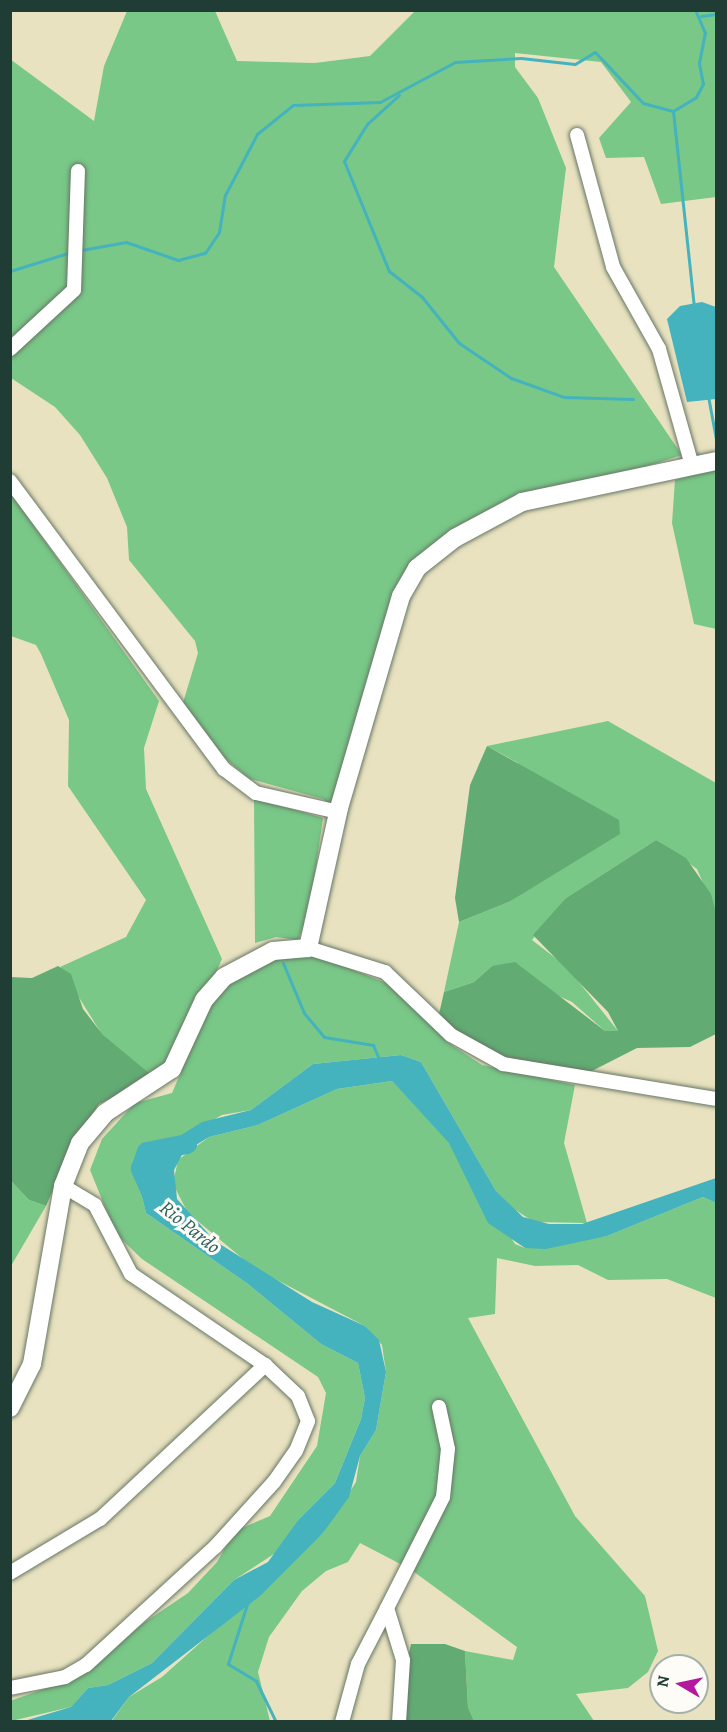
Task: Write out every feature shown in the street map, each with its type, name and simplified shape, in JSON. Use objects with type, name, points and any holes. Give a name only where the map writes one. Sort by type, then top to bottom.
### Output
[{"type":"main road","points":[[10,1408],[32,1364],[63,1186],[80,1143],[97,1120],[172,1069],[204,1000],[224,977],[273,951],[308,948],[338,812],[401,596],[424,560],[522,502],[714,461]]},
{"type":"street","points":[[577,135],[614,267],[659,349],[692,465]]},
{"type":"street","points":[[10,349],[71,296],[78,250],[78,171]]},
{"type":"street","points":[[10,482],[224,769],[256,793],[338,812]]},
{"type":"street","points":[[308,948],[385,972],[451,1035],[503,1064],[717,1099]]},
{"type":"street","points":[[10,1688],[80,1670],[215,1547],[283,1471],[301,1442],[308,1412],[298,1396],[264,1365],[131,1274],[91,1200],[63,1186]]},
{"type":"street","points":[[10,1574],[100,1519],[264,1365]]},
{"type":"street","points":[[342,1722],[358,1664],[443,1497],[448,1449],[439,1407]]},
{"type":"street","points":[[387,1608],[404,1660],[399,1722]]},
{"type":"green space","points":[[127,11],[215,11],[237,61],[315,63],[370,56],[415,11],[716,11],[716,197],[661,204],[644,157],[606,158],[599,138],[631,102],[601,62],[515,53],[515,67],[538,98],[566,168],[554,267],[682,455],[503,512],[419,569],[333,808],[323,799],[250,779],[217,752],[182,706],[198,653],[195,641],[129,560],[127,527],[107,478],[80,435],[55,407],[11,378],[10,59],[94,121],[104,66]]},
{"type":"green space","points":[[716,469],[716,629],[694,624],[672,523],[675,480]]},
{"type":"green space","points":[[10,492],[159,701],[144,748],[146,789],[222,959],[186,1039],[154,1077],[103,1036],[60,967],[126,937],[146,900],[68,786],[69,720],[41,654],[36,645],[11,636]]},
{"type":"green space","points":[[608,721],[716,783],[716,913],[697,869],[656,840],[566,898],[532,940],[567,967],[618,1031],[605,1031],[572,1002],[492,966],[474,982],[444,992],[459,922],[509,902],[555,871],[518,763],[487,746]]},
{"type":"green space","points":[[487,746],[619,820],[620,834],[509,902],[459,922],[455,898],[470,785]]},
{"type":"green space","points":[[254,798],[323,818],[309,914],[298,940],[276,937],[255,943]]},
{"type":"green space","points":[[656,840],[686,858],[711,894],[716,913],[716,1034],[690,1047],[637,1048],[588,1073],[508,1060],[457,1032],[439,1014],[444,992],[474,982],[492,966],[515,962],[605,1031],[618,1031],[608,1012],[533,935],[566,898]]},
{"type":"green space","points":[[303,951],[392,985],[447,1042],[482,1065],[575,1085],[564,1143],[587,1223],[534,1222],[514,1209],[496,1191],[421,1062],[401,1055],[313,1064],[251,1110],[222,1115],[151,1154],[140,1189],[146,1213],[248,1284],[321,1344],[358,1363],[365,1398],[361,1419],[335,1483],[299,1519],[280,1550],[234,1580],[152,1663],[108,1685],[88,1688],[71,1707],[11,1721],[10,1701],[78,1677],[108,1647],[188,1593],[217,1562],[235,1531],[270,1516],[317,1446],[326,1393],[318,1377],[142,1259],[116,1234],[90,1170],[102,1139],[135,1103],[172,1093],[215,993],[252,962]]},
{"type":"green space","points":[[58,966],[71,974],[83,1009],[103,1035],[154,1077],[99,1104],[75,1139],[46,1206],[29,1200],[11,1181],[10,977],[32,978]]},
{"type":"green space","points":[[392,1081],[450,1143],[515,1244],[525,1248],[607,1236],[703,1197],[716,1203],[716,1298],[667,1279],[608,1280],[578,1265],[535,1266],[497,1258],[495,1314],[468,1318],[575,1516],[645,1596],[658,1651],[657,1654],[649,1654],[648,1672],[628,1688],[576,1694],[594,1721],[474,1721],[468,1707],[465,1651],[513,1660],[517,1647],[410,1569],[360,1543],[348,1562],[326,1571],[302,1591],[269,1637],[258,1672],[270,1721],[111,1722],[129,1697],[162,1677],[323,1533],[356,1482],[360,1456],[376,1430],[386,1372],[382,1345],[365,1326],[254,1268],[188,1213],[173,1184],[178,1160],[209,1137],[258,1125],[337,1089]]},
{"type":"green space","points":[[11,1181],[29,1200],[46,1206],[11,1266]]},
{"type":"green space","points":[[411,1644],[445,1644],[465,1651],[468,1707],[474,1721],[394,1722]]},
{"type":"water","points":[[702,302],[716,307],[716,399],[687,402],[667,319],[680,306]]},
{"type":"water","points":[[401,1055],[421,1062],[496,1191],[523,1217],[549,1224],[582,1224],[716,1178],[716,1203],[703,1197],[607,1236],[546,1249],[525,1248],[488,1223],[449,1143],[392,1081],[337,1089],[258,1125],[209,1137],[183,1153],[174,1170],[177,1199],[215,1241],[312,1302],[365,1326],[379,1340],[386,1372],[376,1430],[360,1456],[349,1497],[323,1533],[260,1596],[129,1697],[111,1721],[24,1721],[71,1707],[88,1688],[108,1685],[152,1663],[234,1580],[268,1562],[299,1519],[335,1483],[361,1419],[365,1398],[358,1363],[321,1344],[248,1284],[146,1213],[140,1189],[151,1154],[202,1122],[251,1110],[313,1064]]},
{"type":"waterway","points":[[81,250],[126,242],[178,260],[205,253],[219,232],[225,195],[257,134],[293,105],[380,102],[455,62],[521,58],[575,64],[595,52],[643,103],[673,111],[696,97],[703,84],[699,63],[705,33],[695,10]]},
{"type":"waterway","points":[[701,16],[716,14]]},
{"type":"waterway","points":[[399,95],[367,124],[344,161],[389,271],[422,297],[459,343],[511,378],[564,397],[633,399]]},
{"type":"waterway","points":[[673,111],[694,306]]},
{"type":"waterway","points":[[10,271],[71,252]]},
{"type":"waterway","points":[[708,396],[716,439]]},
{"type":"waterway","points":[[283,963],[304,1013],[324,1037],[373,1045],[378,1057]]},
{"type":"waterway","name":"Rio Pardo","points":[[153,1196],[141,1169],[147,1152],[187,1144]]},
{"type":"waterway","points":[[247,1604],[228,1664],[256,1681],[276,1722]]}]
